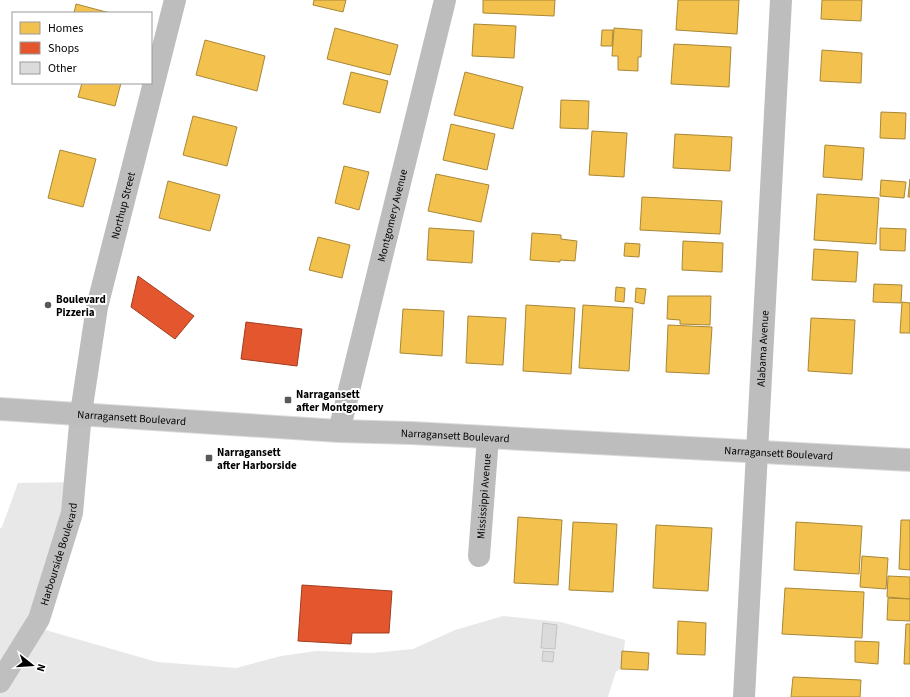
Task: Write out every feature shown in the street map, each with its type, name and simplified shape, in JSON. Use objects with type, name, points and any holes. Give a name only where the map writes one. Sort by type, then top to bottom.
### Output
[{"type":"street","name":"Northup Street","points":[[81,413],[97,307],[175,0]]},
{"type":"street","name":"Montgomery Avenue","points":[[339,431],[445,0]]},
{"type":"street","name":"Alabama Avenue","points":[[744,697],[781,0]]},
{"type":"street","name":"Narragansett Boulevard","points":[[0,409],[81,413],[339,431],[488,437],[910,460]]},
{"type":"street","name":"Harbourside Boulevard","points":[[0,682],[39,619],[72,513],[81,413]]},
{"type":"street","name":"Mississippi Avenue","points":[[479,556],[488,437]]},
{"type":"shaded area","points":[[77,482],[42,629],[157,662],[236,668],[281,656],[316,651],[372,653],[413,649],[455,630],[503,616],[561,622],[625,640],[622,669],[616,671],[608,697],[0,697],[0,529],[18,483]]},
{"type":"building: Homes","points":[[314,0],[346,0],[343,12],[313,5]]},
{"type":"building: Homes","points":[[483,0],[555,0],[554,16],[483,13]]},
{"type":"building: Homes","points":[[678,0],[739,0],[737,34],[676,30]]},
{"type":"building: Homes","points":[[822,0],[862,0],[861,21],[821,19]]},
{"type":"building: Homes","points":[[76,4],[106,12],[74,12]]},
{"type":"building: Homes","points":[[474,24],[516,26],[514,58],[472,56]]},
{"type":"building: Homes","points":[[335,28],[398,45],[390,75],[327,59]]},
{"type":"building: Homes","points":[[614,28],[642,30],[641,57],[638,57],[638,71],[618,70],[618,56],[612,56]]},
{"type":"building: Homes","points":[[602,30],[613,30],[612,46],[601,46]]},
{"type":"building: Homes","points":[[205,40],[265,56],[257,91],[196,75]]},
{"type":"building: Homes","points":[[674,44],[731,47],[729,87],[671,84]]},
{"type":"building: Homes","points":[[822,50],[862,53],[861,83],[820,81]]},
{"type":"building: Homes","points":[[351,72],[388,81],[380,113],[343,104]]},
{"type":"building: Homes","points":[[465,72],[523,87],[513,129],[454,115]]},
{"type":"building: Homes","points":[[82,84],[121,84],[115,106],[78,97]]},
{"type":"building: Homes","points":[[561,100],[589,101],[588,129],[560,128]]},
{"type":"building: Homes","points":[[881,112],[906,113],[905,139],[880,138]]},
{"type":"building: Homes","points":[[193,116],[237,127],[227,166],[183,155]]},
{"type":"building: Homes","points":[[451,124],[495,134],[487,170],[443,160]]},
{"type":"building: Homes","points":[[592,131],[627,133],[624,177],[589,175]]},
{"type":"building: Homes","points":[[675,134],[732,137],[730,171],[673,168]]},
{"type":"building: Homes","points":[[825,145],[864,148],[862,180],[823,177]]},
{"type":"building: Homes","points":[[60,150],[96,159],[83,207],[48,198]]},
{"type":"building: Homes","points":[[344,166],[369,172],[359,210],[335,203]]},
{"type":"building: Homes","points":[[436,174],[489,185],[481,222],[428,211]]},
{"type":"building: Homes","points":[[910,179],[910,197],[908,197]]},
{"type":"building: Homes","points":[[881,180],[906,182],[904,198],[880,196]]},
{"type":"building: Homes","points":[[168,181],[220,195],[210,231],[159,218]]},
{"type":"building: Homes","points":[[817,194],[879,198],[876,244],[814,240]]},
{"type":"building: Homes","points":[[642,197],[722,201],[720,234],[640,230]]},
{"type":"building: Homes","points":[[429,228],[474,231],[472,263],[427,260]]},
{"type":"building: Homes","points":[[880,228],[906,229],[905,251],[880,250]]},
{"type":"building: Homes","points":[[532,233],[561,235],[561,239],[577,241],[575,261],[560,260],[560,262],[530,260]]},
{"type":"building: Homes","points":[[318,237],[350,245],[342,278],[309,270]]},
{"type":"building: Homes","points":[[683,241],[723,243],[722,272],[682,270]]},
{"type":"building: Homes","points":[[625,243],[640,244],[639,257],[624,256]]},
{"type":"building: Homes","points":[[814,249],[858,252],[856,282],[812,280]]},
{"type":"building: Homes","points":[[874,284],[902,285],[901,303],[873,302]]},
{"type":"building: Homes","points":[[616,287],[625,288],[624,302],[615,301]]},
{"type":"building: Homes","points":[[636,288],[646,289],[644,304],[635,302]]},
{"type":"building: Homes","points":[[668,296],[711,296],[710,325],[680,324],[680,320],[667,319]]},
{"type":"building: Homes","points":[[902,302],[910,303],[910,333],[900,333]]},
{"type":"building: Homes","points":[[526,305],[575,308],[571,374],[523,371]]},
{"type":"building: Homes","points":[[583,305],[633,308],[629,371],[579,368]]},
{"type":"building: Homes","points":[[403,309],[444,311],[442,356],[400,353]]},
{"type":"building: Homes","points":[[468,316],[506,318],[503,365],[466,363]]},
{"type":"building: Homes","points":[[811,318],[855,320],[852,374],[808,371]]},
{"type":"building: Homes","points":[[668,325],[712,327],[709,374],[666,372]]},
{"type":"building: Homes","points":[[518,517],[562,520],[558,585],[514,583]]},
{"type":"building: Homes","points":[[901,520],[910,520],[910,570],[899,569]]},
{"type":"building: Homes","points":[[573,522],[617,524],[613,592],[569,590]]},
{"type":"building: Homes","points":[[796,522],[862,526],[859,574],[794,570]]},
{"type":"building: Homes","points":[[656,525],[712,528],[708,591],[653,588]]},
{"type":"building: Homes","points":[[862,556],[888,558],[886,589],[860,587]]},
{"type":"building: Homes","points":[[888,576],[910,577],[910,599],[887,597]]},
{"type":"building: Homes","points":[[785,588],[864,592],[862,638],[782,634]]},
{"type":"building: Homes","points":[[888,598],[910,599],[910,621],[887,620]]},
{"type":"building: Homes","points":[[678,621],[706,623],[705,655],[677,654]]},
{"type":"building: Homes","points":[[906,624],[910,624],[910,664],[904,664]]},
{"type":"building: Homes","points":[[855,641],[879,642],[878,664],[855,662]]},
{"type":"building: Homes","points":[[622,651],[649,653],[648,670],[621,669]]},
{"type":"building: Homes","points":[[793,677],[861,680],[860,697],[791,697]]},
{"type":"building: Shops","points":[[138,276],[194,316],[175,339],[131,307]]},
{"type":"building: Shops","points":[[246,322],[302,329],[297,366],[241,359]]},
{"type":"building: Shops","points":[[302,585],[392,591],[389,633],[352,633],[351,644],[298,641]]},
{"type":"building: Other","points":[[543,623],[557,625],[555,649],[541,648]]},
{"type":"building: Other","points":[[543,651],[554,652],[553,662],[542,661]]},
{"type":"place","name":"Boulevard Pizzeria","points":[[48,305]]},
{"type":"place","name":"Narragansett after Montgomery","points":[[288,400]]},
{"type":"place","name":"Narragansett after Harborside","points":[[209,458]]}]
